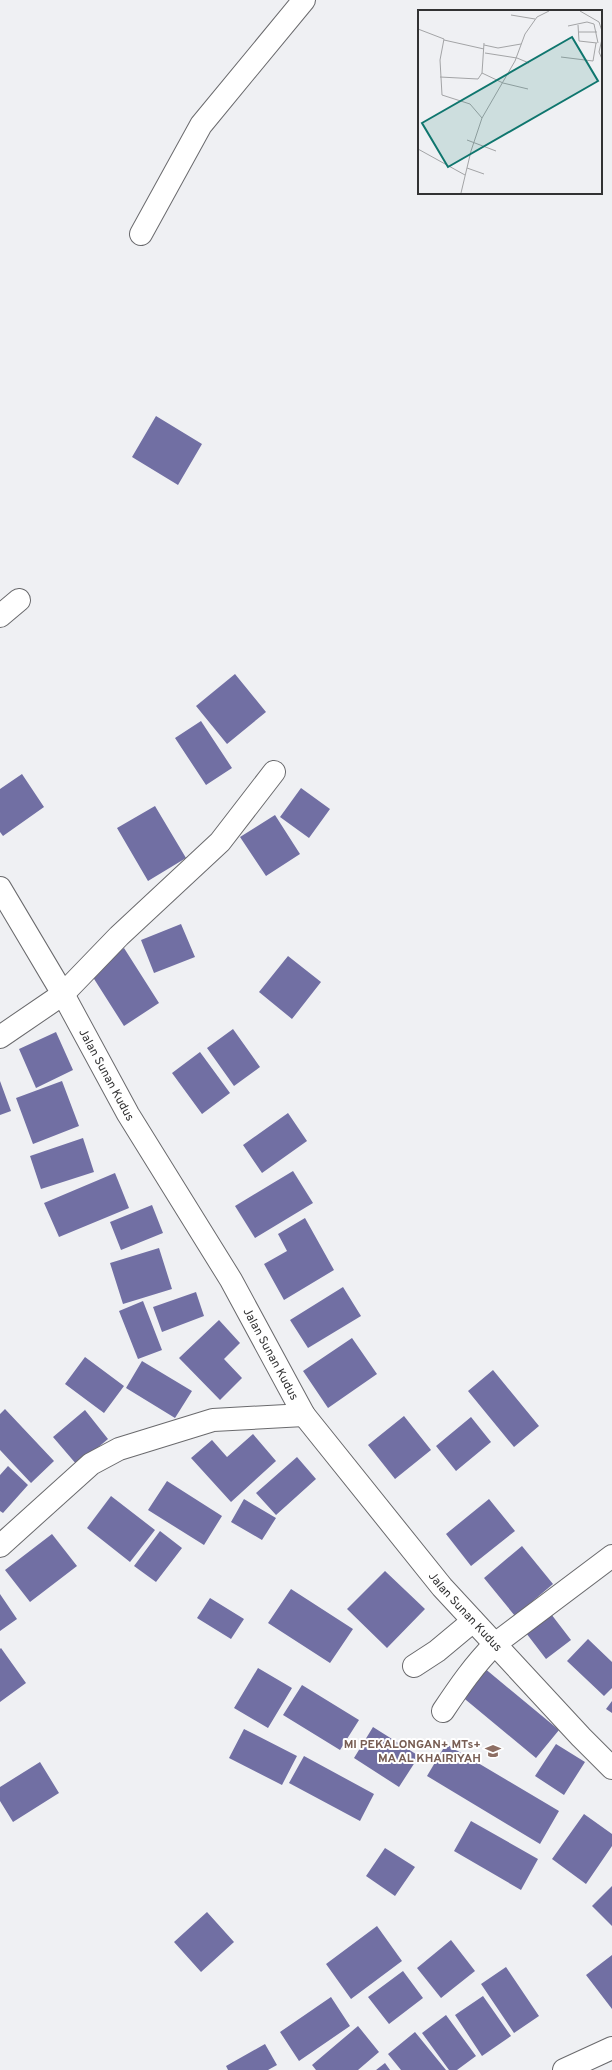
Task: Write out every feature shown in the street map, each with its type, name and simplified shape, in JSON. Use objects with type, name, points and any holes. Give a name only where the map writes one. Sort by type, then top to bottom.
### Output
[{"type":"street","points":[[141,234],[201,125],[304,0]]},
{"type":"street","points":[[0,616],[19,600]]},
{"type":"street","points":[[0,1038],[63,994],[119,936],[220,842],[274,772]]},
{"type":"street","name":"Jalan Sunan Kudus","points":[[0,888],[63,994],[128,1114],[231,1280],[304,1415],[442,1587],[581,1738],[612,1768]]},
{"type":"street","points":[[0,1546],[91,1464],[119,1449],[213,1420],[304,1415]]},
{"type":"street","points":[[443,1711],[460,1684],[478,1660],[495,1644],[612,1556]]},
{"type":"street","points":[[414,1666],[437,1651],[473,1620]]},
{"type":"street","points":[[564,2070],[612,2048]]},
{"type":"building","points":[[156,416],[202,444],[178,485],[132,457]]},
{"type":"building","points":[[235,674],[266,712],[227,744],[196,706]]},
{"type":"building","points":[[201,721],[232,768],[206,785],[175,738]]},
{"type":"building","points":[[22,774],[44,807],[3,836],[0,832],[0,789]]},
{"type":"building","points":[[301,788],[330,809],[309,838],[280,817]]},
{"type":"building","points":[[155,806],[186,858],[148,881],[117,828]]},
{"type":"building","points":[[275,815],[300,854],[266,876],[240,837]]},
{"type":"building","points":[[181,924],[195,957],[154,973],[141,940]]},
{"type":"building","points":[[124,948],[159,1003],[124,1026],[89,971]]},
{"type":"building","points":[[288,956],[321,982],[292,1019],[259,992]]},
{"type":"building","points":[[233,1029],[260,1067],[234,1086],[207,1048]]},
{"type":"building","points":[[56,1032],[73,1070],[36,1088],[19,1049]]},
{"type":"building","points":[[200,1052],[230,1093],[202,1114],[172,1073]]},
{"type":"building","points":[[0,1081],[11,1111],[0,1115]]},
{"type":"building","points":[[62,1081],[79,1126],[33,1144],[16,1098]]},
{"type":"building","points":[[288,1113],[307,1141],[262,1173],[243,1145]]},
{"type":"building","points":[[83,1138],[94,1172],[41,1189],[30,1156]]},
{"type":"building","points":[[293,1171],[313,1203],[255,1238],[235,1206]]},
{"type":"building","points":[[115,1173],[129,1208],[59,1237],[44,1203]]},
{"type":"building","points":[[152,1205],[163,1233],[121,1250],[110,1222]]},
{"type":"building","points":[[305,1218],[334,1270],[284,1300],[264,1264],[287,1251],[278,1234]]},
{"type":"building","points":[[159,1248],[172,1289],[123,1304],[110,1263]]},
{"type":"building","points":[[343,1287],[361,1316],[308,1348],[290,1320]]},
{"type":"building","points":[[196,1292],[204,1316],[162,1332],[153,1307]]},
{"type":"building","points":[[143,1301],[162,1350],[138,1359],[119,1311]]},
{"type":"building","points":[[219,1320],[240,1343],[224,1359],[242,1378],[220,1400],[179,1358]]},
{"type":"building","points":[[352,1338],[377,1374],[328,1408],[303,1371]]},
{"type":"building","points":[[85,1357],[124,1386],[104,1413],[65,1384]]},
{"type":"building","points":[[142,1361],[192,1391],[175,1418],[126,1388]]},
{"type":"building","points":[[493,1370],[539,1426],[514,1447],[468,1391]]},
{"type":"building","points":[[5,1409],[54,1461],[31,1483],[0,1450],[0,1414]]},
{"type":"building","points":[[85,1410],[108,1439],[77,1465],[53,1437]]},
{"type":"building","points":[[404,1416],[431,1450],[395,1479],[368,1445]]},
{"type":"building","points":[[471,1417],[491,1442],[456,1471],[436,1446]]},
{"type":"building","points":[[253,1434],[276,1461],[231,1502],[191,1458],[212,1440],[227,1457]]},
{"type":"building","points":[[297,1457],[316,1479],[276,1515],[256,1493]]},
{"type":"building","points":[[8,1466],[28,1485],[3,1513],[0,1511],[0,1475]]},
{"type":"building","points":[[167,1481],[222,1516],[204,1545],[148,1510]]},
{"type":"building","points":[[111,1496],[155,1530],[130,1562],[87,1528]]},
{"type":"building","points":[[244,1499],[276,1518],[262,1540],[231,1522]]},
{"type":"building","points":[[489,1499],[515,1531],[471,1566],[446,1534]]},
{"type":"building","points":[[160,1531],[182,1548],[156,1582],[134,1566]]},
{"type":"building","points":[[52,1534],[77,1566],[30,1602],[5,1570]]},
{"type":"building","points":[[522,1546],[553,1584],[515,1616],[484,1578]]},
{"type":"building","points":[[385,1571],[425,1609],[387,1648],[347,1609]]},
{"type":"building","points":[[291,1589],[353,1629],[330,1663],[268,1623]]},
{"type":"building","points":[[0,1594],[17,1619],[0,1631]]},
{"type":"building","points":[[210,1598],[244,1619],[231,1639],[197,1618]]},
{"type":"building","points":[[548,1610],[571,1640],[546,1659],[523,1629]]},
{"type":"building","points":[[588,1639],[612,1662],[612,1688],[604,1696],[567,1661]]},
{"type":"building","points":[[1,1648],[26,1683],[0,1702],[0,1649]]},
{"type":"building","points":[[483,1667],[559,1730],[536,1758],[460,1695]]},
{"type":"building","points":[[258,1668],[292,1688],[268,1728],[234,1708]]},
{"type":"building","points":[[302,1685],[359,1720],[340,1750],[283,1715]]},
{"type":"building","points":[[612,1701],[612,1713],[606,1709]]},
{"type":"building","points":[[373,1727],[419,1756],[399,1787],[354,1758]]},
{"type":"building","points":[[244,1729],[297,1756],[282,1785],[229,1758]]},
{"type":"building","points":[[446,1744],[559,1811],[540,1844],[427,1776]]},
{"type":"building","points":[[556,1744],[585,1762],[564,1795],[535,1776]]},
{"type":"building","points":[[304,1756],[374,1794],[360,1821],[289,1783]]},
{"type":"building","points":[[40,1762],[59,1793],[13,1822],[0,1801],[0,1787]]},
{"type":"building","points":[[584,1814],[612,1834],[612,1846],[586,1884],[552,1859]]},
{"type":"building","points":[[471,1821],[538,1859],[521,1890],[454,1851]]},
{"type":"building","points":[[385,1848],[415,1867],[395,1896],[366,1876]]},
{"type":"building","points":[[612,1886],[612,1926],[592,1906]]},
{"type":"building","points":[[207,1912],[234,1942],[201,1972],[174,1942]]},
{"type":"building","points":[[377,1926],[402,1961],[351,1999],[326,1964]]},
{"type":"building","points":[[451,1940],[475,1971],[441,1998],[417,1968]]},
{"type":"building","points":[[612,1955],[612,2009],[586,1975]]},
{"type":"building","points":[[506,1967],[539,2016],[514,2033],[481,1984]]},
{"type":"building","points":[[403,1971],[423,1998],[389,2024],[368,1997]]},
{"type":"building","points":[[483,1996],[511,2036],[482,2056],[455,2015]]},
{"type":"building","points":[[331,1997],[350,2026],[299,2061],[280,2032]]},
{"type":"building","points":[[446,2015],[476,2056],[457,2070],[449,2070],[422,2033]]},
{"type":"building","points":[[358,2026],[379,2052],[358,2070],[316,2070],[312,2065]]},
{"type":"building","points":[[415,2032],[446,2070],[401,2070],[388,2054]]},
{"type":"building","points":[[265,2044],[277,2065],[268,2070],[228,2070],[226,2066]]},
{"type":"building","points":[[385,2063],[390,2070],[376,2070]]},
{"type":"place","name":"MI PEKALONGAN+ MTs+ MA AL KHAIRIYAH","points":[[493,1751]]}]
